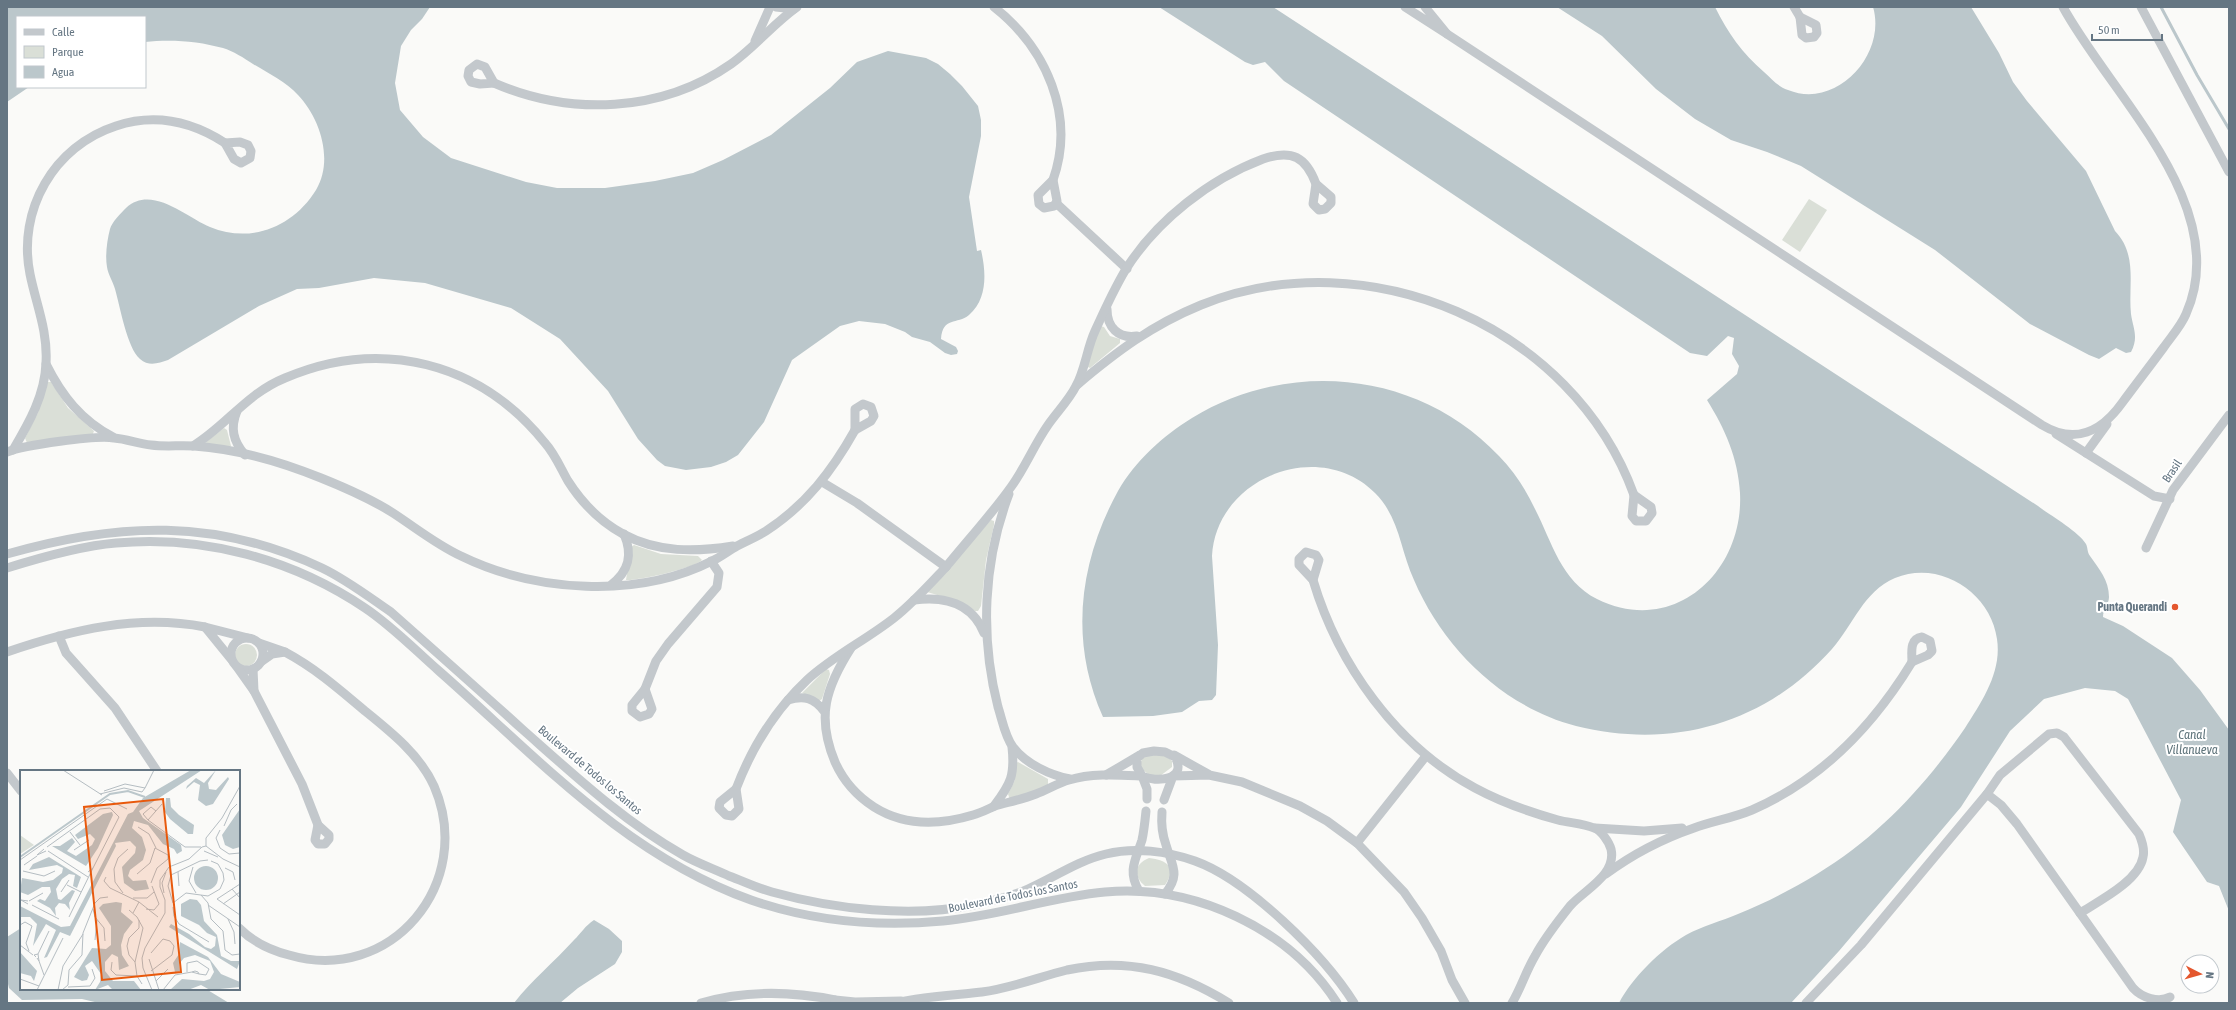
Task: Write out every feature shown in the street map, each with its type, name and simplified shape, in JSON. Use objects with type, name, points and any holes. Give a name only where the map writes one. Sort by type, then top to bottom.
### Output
[{"type":"street","points":[[751,48],[763,26],[770,7]]},
{"type":"street","points":[[776,7],[796,8]]},
{"type":"street","points":[[994,7],[1010,20],[1027,38],[1040,57],[1051,80],[1061,125],[1059,162],[1053,180],[1039,192],[1038,201],[1044,208],[1051,208],[1056,203],[1057,194],[1053,180]]},
{"type":"street","points":[[1405,7],[2086,453],[2154,496],[2170,499]]},
{"type":"street","points":[[1425,7],[1447,34]]},
{"type":"street","points":[[1794,7],[1800,17]]},
{"type":"street","points":[[2063,7],[2087,48],[2148,131],[2183,199],[2194,231],[2195,275],[2186,315],[2086,453]]},
{"type":"street","points":[[2141,7],[2229,172]]},
{"type":"street","points":[[494,83],[534,98],[566,104],[597,106],[630,104],[666,95],[713,76],[751,48],[796,8]]},
{"type":"street","points":[[10,451],[34,414],[46,364],[44,325],[30,273],[27,237],[34,207],[48,177],[59,162],[88,138],[106,129],[126,123],[149,119],[189,124],[225,143]]},
{"type":"street","points":[[1077,386],[1094,332],[1126,269],[1165,223],[1185,204],[1214,183],[1240,168],[1267,158],[1286,155],[1295,156],[1306,163],[1316,184]]},
{"type":"street","points":[[1056,203],[1126,269]]},
{"type":"street","points":[[994,806],[1007,790],[1012,779],[1014,765],[1012,747],[1002,721],[991,679],[986,638],[989,573],[1003,508],[1012,487],[1048,425],[1077,386],[1139,336],[1202,304],[1271,286],[1305,283],[1342,283],[1407,293],[1442,305],[1480,322],[1512,340],[1543,364],[1569,388],[1590,414],[1609,442],[1626,472],[1634,495]]},
{"type":"street","points":[[1107,306],[1107,320],[1113,329],[1122,336],[1139,336]]},
{"type":"street","points":[[193,446],[215,430],[238,407],[263,389],[284,378],[320,365],[362,358],[406,360],[433,366],[479,385],[500,398],[516,411],[546,444],[578,496],[596,515],[624,534],[658,547],[684,550],[704,550],[739,545]]},
{"type":"street","points":[[46,364],[73,408],[99,430],[113,437],[157,446],[193,446],[245,455],[290,467],[347,489],[392,512],[438,544],[482,565],[536,582],[558,585],[611,586],[654,580],[682,572],[711,561],[766,531],[790,513],[822,482],[839,458],[855,430]]},
{"type":"street","points":[[238,407],[232,429],[236,442],[245,455]]},
{"type":"street","name":"Brasil","points":[[2146,548],[2182,477],[2229,415]]},
{"type":"street","points":[[2055,433],[2074,433],[2094,430],[2112,417]]},
{"type":"street","points":[[10,451],[113,437]]},
{"type":"street","points":[[822,482],[857,502],[946,567]]},
{"type":"street","points":[[736,789],[753,748],[768,725],[787,701],[807,680],[893,618],[914,600],[946,567],[1012,487]]},
{"type":"street","name":"Boulevard de Todos los Santos","points":[[7,554],[98,533],[171,530],[226,536],[261,544],[323,569],[361,591],[391,612],[615,810],[685,856],[768,891],[798,899],[859,908],[941,909],[972,906],[1000,899],[1026,890],[1087,859],[1109,853],[1138,851],[1169,854],[1206,866],[1267,908],[1316,952],[1354,1003]]},
{"type":"street","points":[[611,586],[621,578],[630,558],[629,547],[624,534]]},
{"type":"street","name":"Boulevard de Todos los Santos","points":[[7,568],[96,545],[122,542],[172,542],[202,544],[233,551],[302,573],[331,588],[372,613],[603,817],[646,848],[678,868],[755,901],[825,918],[895,923],[945,921],[979,916],[1069,896],[1108,891],[1139,891],[1165,894],[1187,898],[1224,911],[1268,934],[1314,973],[1337,1003]]},
{"type":"street","points":[[645,689],[656,661],[668,644],[717,586],[718,573],[711,561]]},
{"type":"street","points":[[1314,580],[1320,602],[1334,635],[1362,684],[1426,756],[1474,787],[1499,800],[1542,816],[1595,828],[1644,831],[1695,827]]},
{"type":"street","points":[[914,600],[930,598],[958,604],[980,622],[986,638]]},
{"type":"street","points":[[7,652],[59,636],[128,623],[171,623],[205,627],[249,638],[285,652],[327,678],[398,740],[416,758],[434,786],[440,802],[444,822],[444,856],[436,886],[429,901],[416,918],[395,938],[368,952],[339,960],[325,961],[297,958],[267,947],[248,937],[240,929]]},
{"type":"street","points":[[205,627],[222,646],[254,691],[302,784],[318,825]]},
{"type":"street","points":[[59,636],[66,653],[115,708],[156,770]]},
{"type":"street","points":[[249,638],[240,640],[233,646],[235,664],[242,670],[253,669],[272,654],[285,652]]},
{"type":"street","points":[[259,643],[263,651],[262,661]]},
{"type":"street","points":[[851,648],[836,672],[824,711],[831,752],[839,770],[865,801],[881,811],[900,819],[931,823],[974,815],[994,806],[1035,794],[1070,779],[1105,776],[1142,776],[1154,780],[1173,776],[1209,775],[1242,782],[1300,806],[1327,821],[1357,842],[1404,892],[1422,918],[1441,952],[1452,980],[1465,1003]]},
{"type":"street","points":[[1512,1003],[1535,955],[1570,906],[1604,875],[1648,847],[1695,827],[1750,810],[1777,798],[1816,773],[1851,742],[1870,721],[1896,688],[1912,662]]},
{"type":"street","points":[[253,669],[254,691]]},
{"type":"street","points":[[787,701],[798,697],[808,698],[817,703],[824,711]]},
{"type":"street","points":[[1806,1003],[1871,933],[1920,876],[2000,775],[2049,734],[2057,733],[2064,737],[2139,834],[2143,846],[2143,858],[2138,871],[2117,890],[2080,913]]},
{"type":"street","points":[[1012,747],[1026,760],[1041,769],[1070,779]]},
{"type":"street","points":[[1105,776],[1140,755],[1154,751],[1172,754],[1209,775]]},
{"type":"street","points":[[1164,800],[1177,766],[1177,760],[1172,754]]},
{"type":"street","points":[[1140,755],[1136,762],[1147,789],[1147,799]]},
{"type":"street","points":[[1357,842],[1426,756]]},
{"type":"street","points":[[7,773],[20,790]]},
{"type":"street","points":[[1986,794],[2000,805],[2016,824],[2138,994],[2164,1001],[2170,997]]},
{"type":"street","points":[[1139,891],[1132,875],[1134,858],[1138,851],[1146,811]]},
{"type":"street","points":[[1162,812],[1161,826],[1169,854],[1173,860],[1175,875],[1170,888],[1165,894]]},
{"type":"street","points":[[1144,825],[1161,826]]},
{"type":"street","points":[[1595,828],[1605,838],[1611,849],[1609,868],[1604,875]]},
{"type":"street","points":[[702,1003],[719,998],[756,992],[804,994],[839,1001],[900,1002],[984,992],[1032,981],[1066,970],[1108,966],[1153,969],[1173,974],[1212,992],[1229,1003]]},
{"type":"green space","points":[[1809,199],[1827,210],[1800,252],[1782,240]]},
{"type":"green space","points":[[1100,326],[1104,327],[1110,336],[1120,339],[1120,343],[1090,368],[1086,366]]},
{"type":"green space","points":[[45,382],[51,382],[68,408],[94,431],[92,436],[27,443],[25,438],[38,413]]},
{"type":"green space","points":[[224,428],[227,430],[231,446],[229,448],[207,446],[206,442]]},
{"type":"green space","points":[[991,520],[994,521],[994,525],[986,560],[981,606],[978,611],[975,611],[958,601],[927,592]]},
{"type":"green space","points":[[634,545],[661,554],[698,556],[702,560],[689,567],[642,578],[626,580],[631,547]]},
{"type":"green space","points":[[246,644],[254,647],[257,655],[254,663],[246,666],[238,663],[235,655],[238,647]]},
{"type":"green space","points":[[826,669],[829,670],[830,674],[822,699],[819,701],[802,693]]},
{"type":"green space","points":[[1151,754],[1165,755],[1172,761],[1172,767],[1160,776],[1151,776],[1140,768],[1142,757]]},
{"type":"green space","points":[[1018,762],[1048,779],[1048,786],[1010,800],[1008,794],[1015,780],[1015,764]]},
{"type":"green space","points":[[1149,858],[1165,863],[1170,869],[1165,885],[1145,886],[1138,878],[1138,867]]},
{"type":"water","points":[[7,7],[430,7],[422,19],[411,30],[401,46],[395,83],[400,110],[423,137],[451,158],[526,182],[557,188],[605,188],[655,181],[693,173],[723,160],[771,135],[830,88],[857,62],[888,51],[926,58],[938,64],[950,74],[978,106],[981,120],[981,136],[969,197],[977,251],[981,250],[984,267],[984,284],[980,301],[969,315],[960,320],[951,322],[942,332],[941,339],[956,347],[958,351],[957,354],[951,355],[945,353],[930,342],[912,337],[905,332],[885,324],[859,321],[840,326],[792,360],[764,422],[738,455],[726,462],[711,467],[686,470],[665,466],[657,460],[638,439],[608,391],[560,339],[511,308],[425,283],[374,278],[319,288],[297,289],[259,306],[168,360],[154,364],[143,361],[135,354],[131,346],[106,263],[107,243],[111,226],[126,208],[136,202],[147,200],[158,201],[169,205],[201,223],[225,232],[241,234],[255,233],[270,229],[283,222],[296,214],[307,203],[316,190],[321,178],[324,166],[324,153],[322,140],[313,115],[306,104],[288,86],[235,53],[223,48],[194,42],[146,42],[146,16],[16,16],[16,88],[28,88],[7,102]]},
{"type":"water","name":"Canal Villanueva","points":[[1159,7],[1273,7],[2038,506],[2077,534],[2086,544],[2089,554],[2103,575],[2109,591],[2109,600],[2103,617],[2123,626],[2172,658],[2200,690],[2229,730],[2229,911],[2219,886],[2207,882],[2173,832],[2181,800],[2128,699],[2115,691],[2085,688],[2044,699],[2010,731],[1961,807],[1839,951],[1791,1003],[1619,1003],[1639,974],[1657,956],[1676,941],[1699,929],[1748,910],[1817,874],[1860,844],[1899,809],[1917,790],[1965,728],[1984,697],[1994,675],[1998,651],[1997,639],[1993,622],[1985,607],[1974,594],[1961,584],[1945,577],[1929,573],[1912,573],[1895,578],[1875,591],[1860,609],[1832,649],[1806,675],[1777,696],[1747,713],[1715,725],[1682,732],[1648,735],[1612,733],[1576,726],[1549,717],[1524,705],[1500,689],[1478,671],[1441,629],[1426,605],[1409,569],[1395,524],[1383,503],[1375,493],[1352,476],[1326,468],[1300,468],[1274,474],[1251,487],[1231,505],[1218,529],[1212,556],[1218,645],[1216,695],[1212,700],[1199,701],[1182,712],[1153,716],[1103,717],[1092,688],[1086,660],[1083,631],[1083,602],[1087,574],[1094,546],[1105,518],[1125,480],[1150,450],[1181,425],[1230,399],[1270,387],[1311,381],[1352,383],[1393,391],[1431,406],[1467,428],[1499,456],[1510,468],[1524,488],[1559,560],[1575,582],[1597,599],[1625,609],[1652,610],[1677,603],[1699,590],[1717,571],[1730,548],[1738,522],[1740,493],[1737,468],[1730,444],[1707,400],[1737,374],[1739,366],[1732,354],[1734,338],[1728,336],[1707,356],[1690,353],[1284,81],[1265,62],[1253,65],[1245,62]]},
{"type":"water","points":[[1557,7],[1715,7],[1736,42],[1756,65],[1781,86],[1788,90],[1806,94],[1824,92],[1840,85],[1854,74],[1865,59],[1873,43],[1875,25],[1873,7],[1971,7],[1999,53],[2013,82],[2027,101],[2086,171],[2115,231],[2127,250],[2130,271],[2131,314],[2135,337],[2135,342],[2131,352],[2126,353],[2116,348],[2099,359],[2030,324],[1935,250],[1801,166],[1767,152],[1731,140],[1695,119],[1656,89],[1602,36]]},
{"type":"water","points":[[594,920],[609,929],[622,941],[622,952],[615,964],[578,988],[560,1003],[514,1003],[586,927]]},
{"type":"water","points":[[20,929],[20,990],[208,990],[229,1003],[99,1003],[82,999],[22,1000],[9,988],[7,980],[7,937]]},
{"type":"waterway","points":[[2161,7],[2197,75],[2229,129]]},
{"type":"place","name":"Punta Querandi","points":[[2175,607]]}]
